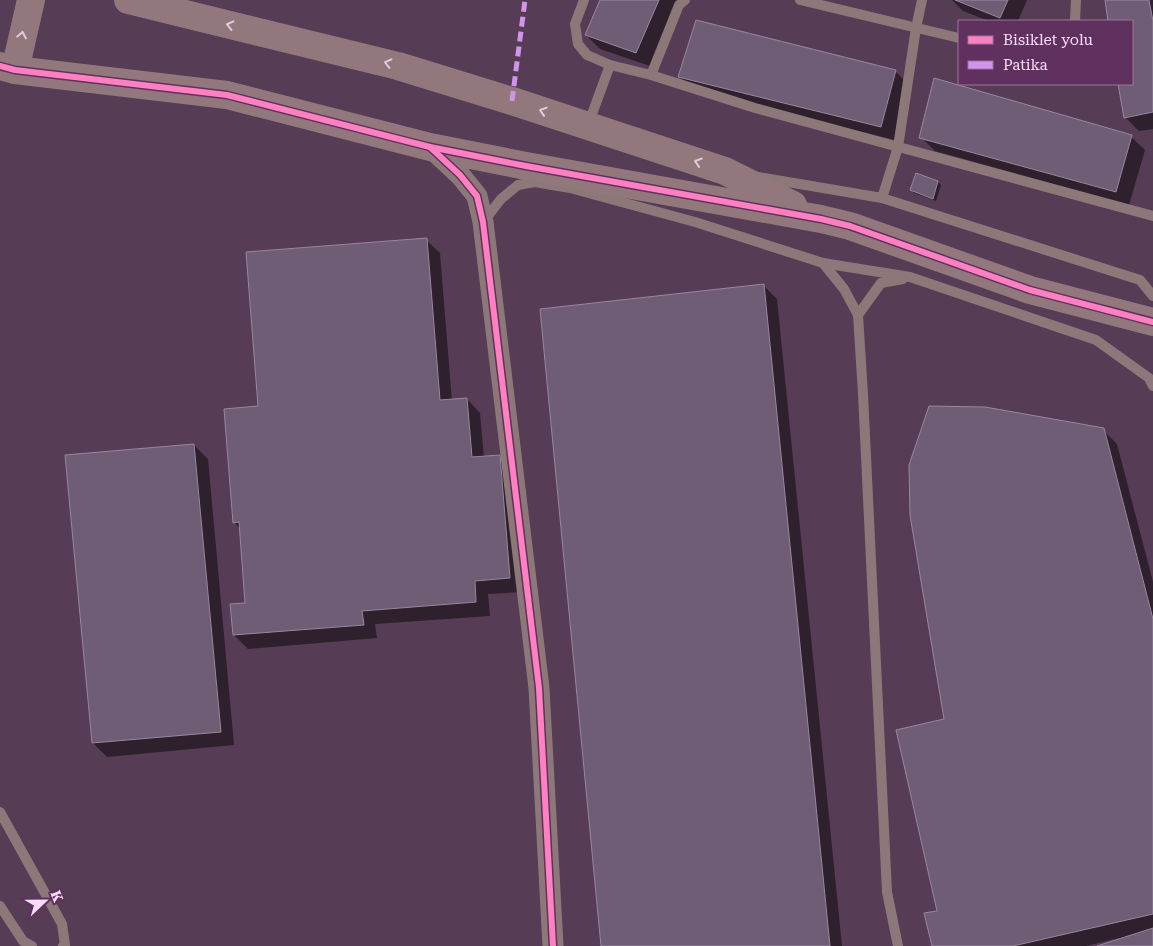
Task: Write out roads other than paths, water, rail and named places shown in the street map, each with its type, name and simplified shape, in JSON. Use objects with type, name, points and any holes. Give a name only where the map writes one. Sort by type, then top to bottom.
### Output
[{"type":"street","points":[[31,0],[7,68],[227,95],[430,147],[821,219],[850,226],[1030,290],[1153,322]]},
{"type":"street","points":[[128,0],[398,66],[588,126],[725,171],[821,219]]},
{"type":"street","points":[[430,147],[460,175],[477,196],[483,222],[539,688],[554,946]]},
{"type":"lane","points":[[584,0],[575,24],[578,44],[587,56],[610,65],[651,75],[755,108],[1153,216]]},
{"type":"lane","points":[[651,75],[678,5],[685,0]]},
{"type":"lane","points":[[800,0],[958,38]]},
{"type":"lane","points":[[882,198],[898,147],[922,0]]},
{"type":"lane","points":[[1075,20],[1076,0]]},
{"type":"lane","points":[[588,126],[610,65]]},
{"type":"lane","points":[[725,171],[882,198],[1140,280],[1153,296]]},
{"type":"lane","points":[[483,222],[501,199],[518,186],[535,182],[570,188],[695,222],[823,262],[910,277],[1096,340],[1149,378],[1153,386]]},
{"type":"lane","points":[[823,262],[844,289],[858,315],[864,403],[887,892],[898,946]]},
{"type":"lane","points":[[858,315],[881,283],[910,277]]},
{"type":"lane","points":[[0,812],[62,924],[65,945],[63,946]]},
{"type":"lane","points":[[0,906],[23,941],[32,946]]}]
